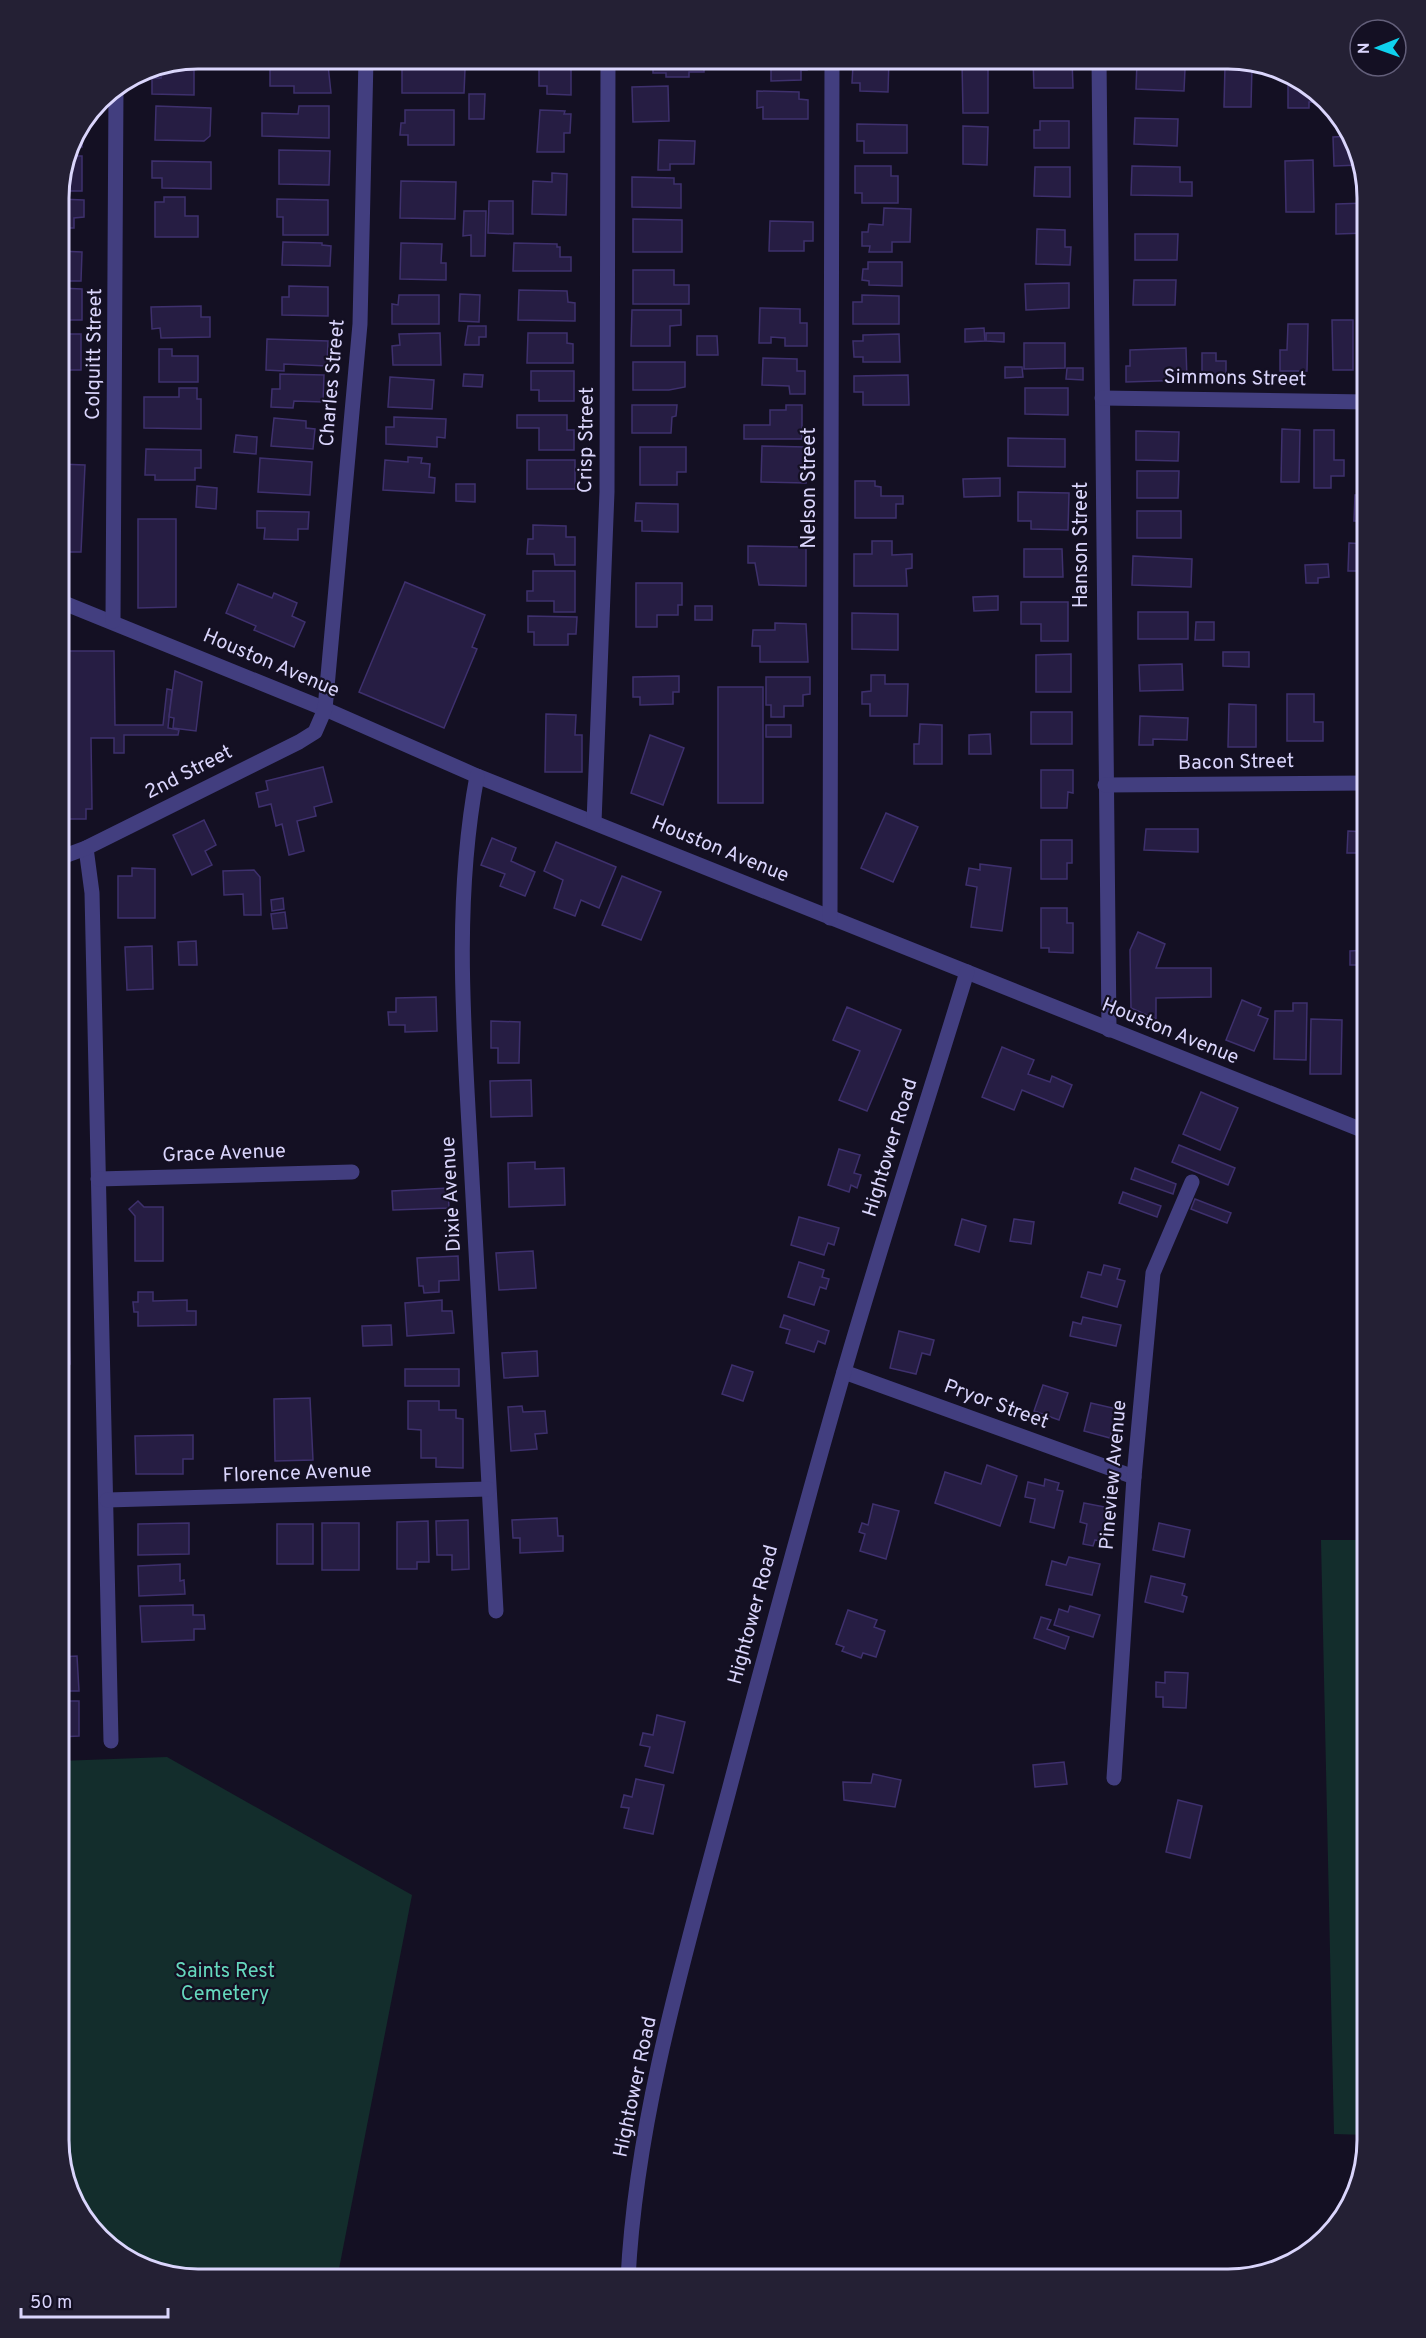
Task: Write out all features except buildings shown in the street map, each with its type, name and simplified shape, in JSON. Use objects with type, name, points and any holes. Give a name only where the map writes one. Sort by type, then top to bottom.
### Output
[{"type":"street","name":"Charles Street","points":[[325,709],[360,324],[366,69]]},
{"type":"street","name":"Crisp Street","points":[[594,822],[608,492],[608,69]]},
{"type":"street","name":"Nelson Street","points":[[830,918],[832,69]]},
{"type":"street","name":"Hanson Street","points":[[1099,69],[1108,1030]]},
{"type":"street","name":"Colquitt Street","points":[[113,621],[116,99]]},
{"type":"street","name":"Simmons Street","points":[[1102,398],[1357,402]]},
{"type":"street","name":"Houston Avenue","points":[[69,604],[325,709],[477,776],[1357,1128]]},
{"type":"street","name":"2nd Street","points":[[69,854],[86,848],[299,742],[315,732],[325,709]]},
{"type":"street","name":"Dixie Avenue","points":[[477,776],[469,817],[463,881],[463,1000],[496,1611]]},
{"type":"street","name":"Bacon Street","points":[[1105,785],[1357,783]]},
{"type":"street","points":[[86,848],[92,893],[111,1741]]},
{"type":"street","name":"Hightower Road","points":[[629,2269],[630,2240],[639,2177],[665,2043],[764,1656],[844,1372],[967,972]]},
{"type":"street","name":"Grace Avenue","points":[[98,1179],[352,1172]]},
{"type":"street","name":"Pineview Avenue","points":[[1114,1778],[1134,1477],[1153,1273],[1192,1182]]},
{"type":"street","name":"Pryor Street","points":[[844,1372],[1134,1477]]},
{"type":"street","name":"Florence Avenue","points":[[107,1500],[489,1489]]},
{"type":"green space","points":[[1321,1540],[1357,1540],[1357,2135],[1334,2134]]},
{"type":"green space","name":"Saints Rest Cemetery","points":[[167,1757],[412,1895],[339,2269],[189,2269],[173,2267],[141,2256],[113,2237],[101,2225],[82,2197],[73,2174],[69,2140],[69,1761]]}]
